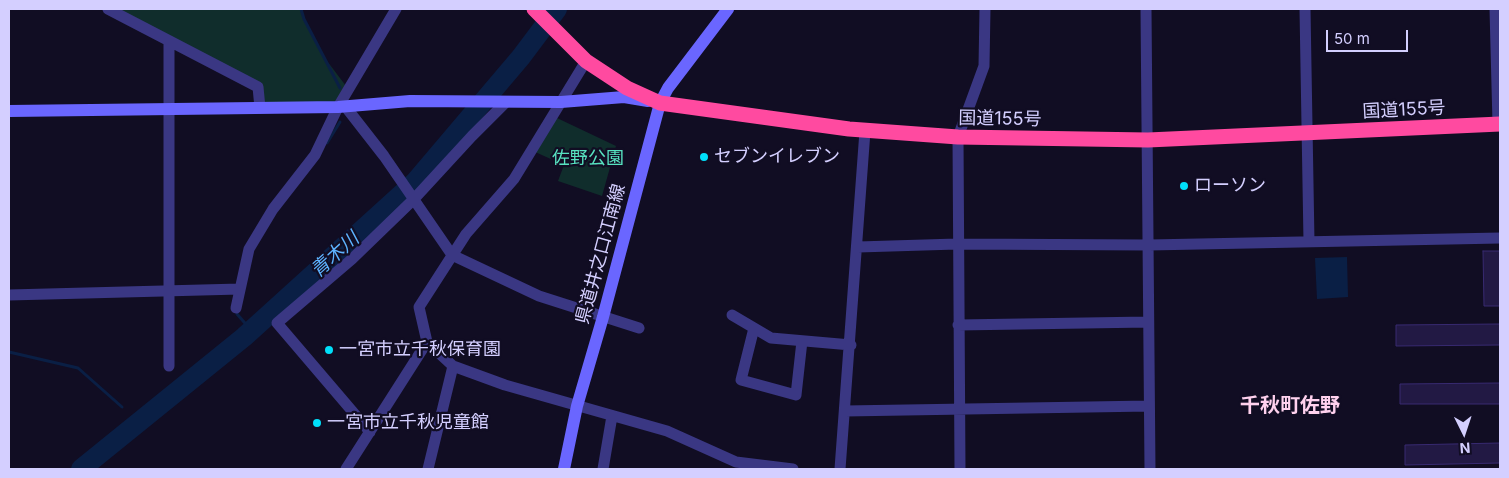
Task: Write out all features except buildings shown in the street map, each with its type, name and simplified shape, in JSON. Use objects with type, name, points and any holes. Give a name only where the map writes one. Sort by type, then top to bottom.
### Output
[{"type":"highway","name":"国道155号","points":[[537,11],[586,61],[627,88],[660,103],[865,131],[958,137],[1148,140],[1499,124]]},
{"type":"street","points":[[108,9],[258,87],[260,108]]},
{"type":"street","points":[[236,308],[249,249],[273,209],[315,155],[396,9]]},
{"type":"street","name":"県道井之口江南線","points":[[564,469],[577,406],[603,318],[660,103],[668,88],[728,9]]},
{"type":"street","points":[[960,469],[957,244],[958,137],[984,66],[984,9]]},
{"type":"street","points":[[1146,9],[1150,469]]},
{"type":"street","points":[[1305,9],[1308,242]]},
{"type":"street","points":[[1495,9],[1499,124]]},
{"type":"street","points":[[169,42],[169,366]]},
{"type":"street","points":[[586,61],[514,179],[466,234],[419,307],[427,342],[453,366],[505,385],[668,431],[735,465],[793,469]]},
{"type":"street","points":[[9,111],[341,107],[410,101],[561,102],[624,97],[660,103]]},
{"type":"street","points":[[370,432],[277,323],[352,259],[414,199],[503,102]]},
{"type":"street","points":[[341,107],[414,199],[452,254],[539,296],[639,328]]},
{"type":"street","points":[[840,469],[851,345],[865,131]]},
{"type":"street","points":[[858,247],[957,244],[1149,245],[1500,238]]},
{"type":"street","points":[[9,295],[240,289]]},
{"type":"street","points":[[732,315],[771,338],[851,345]]},
{"type":"street","points":[[958,326],[1148,322]]},
{"type":"street","points":[[754,328],[741,380],[796,395],[802,341]]},
{"type":"street","points":[[346,469],[427,342]]},
{"type":"street","points":[[428,469],[453,366]]},
{"type":"street","points":[[845,411],[1149,406]]},
{"type":"street","points":[[603,469],[612,416]]},
{"type":"green space","points":[[111,9],[301,9],[304,19],[324,57],[346,86],[345,106],[260,108],[258,87]]},
{"type":"green space","name":"佐野公園","points":[[557,118],[616,146],[602,196],[558,181],[564,165],[533,151]]},
{"type":"water","points":[[1347,257],[1348,297],[1317,299],[1315,258]]},
{"type":"waterway","points":[[301,9],[304,19],[340,88]]},
{"type":"waterway","name":"青木川","points":[[81,469],[244,337],[415,182],[521,57],[557,9]]},
{"type":"waterway","points":[[327,143],[340,122]]},
{"type":"waterway","points":[[238,309],[237,314],[251,330]]},
{"type":"waterway","points":[[9,352],[78,368],[122,407]]},
{"type":"place","name":"セブンイレブン","points":[[704,157]]},
{"type":"place","name":"ローソン","points":[[1184,186]]},
{"type":"place","name":"一宮市立千秋保育園","points":[[329,350]]},
{"type":"place","name":"一宮市立千秋児童館","points":[[317,423]]},
{"type":"district","name":"千秋町佐野","points":[[1290,406]]}]
